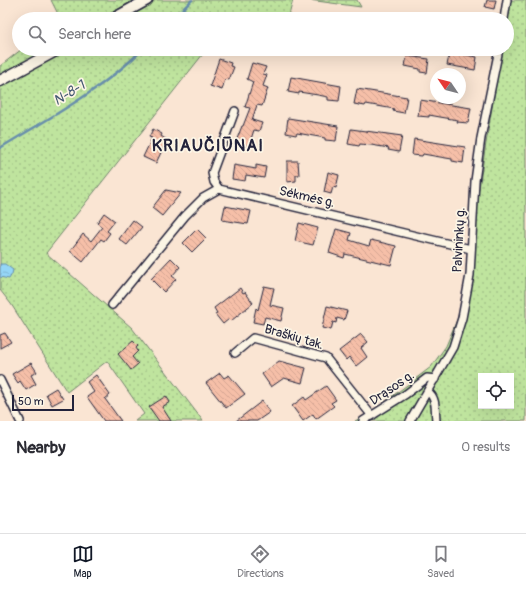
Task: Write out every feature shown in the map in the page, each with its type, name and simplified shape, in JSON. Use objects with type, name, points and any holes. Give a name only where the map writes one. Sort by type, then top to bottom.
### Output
[{"type":"main road","points":[[126,12],[147,0]]},
{"type":"main road","points":[[0,81],[45,56]]},
{"type":"street","points":[[505,12],[507,0]]},
{"type":"street","name":"Palvininkų g.","points":[[410,421],[453,347],[462,318],[470,275],[475,181],[481,138],[498,56]]},
{"type":"street","points":[[112,305],[185,216],[203,198],[219,189],[214,182],[212,173],[235,110]]},
{"type":"street","name":"Sėkmės g.","points":[[219,189],[471,249]]},
{"type":"street","name":"Braškių tak.","points":[[234,353],[253,338],[326,358],[372,416]]},
{"type":"street","name":"Drąsos g.","points":[[364,421],[428,378],[435,379]]},
{"type":"street","points":[[0,380],[20,421]]},
{"type":"street","points":[[428,392],[434,399],[436,421]]},
{"type":"green space","points":[[51,0],[134,0],[113,12],[57,12]]},
{"type":"green space","points":[[155,0],[293,0],[290,12],[133,12]]},
{"type":"green space","points":[[309,0],[357,0],[361,7]]},
{"type":"green space","points":[[511,0],[526,0],[526,421],[355,421],[374,410],[431,367],[446,346],[461,310],[467,311],[474,255],[478,195],[501,56],[514,56],[514,12],[509,12]]},
{"type":"green space","points":[[13,56],[36,56],[0,76],[0,66]]},
{"type":"green space","points":[[55,56],[201,56],[46,253],[132,328],[203,421],[135,421],[144,414],[107,361],[67,392],[11,304],[0,290],[0,87]]},
{"type":"water","points":[[0,264],[5,264],[13,270],[9,279],[0,277]]},
{"type":"building","points":[[487,0],[496,0],[494,9],[485,7]]},
{"type":"building","points":[[407,56],[429,59],[427,73],[420,72],[420,69],[405,66]]},
{"type":"building","points":[[449,56],[477,57],[475,70],[447,65]]},
{"type":"building","points":[[219,59],[231,63],[230,66],[234,67],[229,80],[225,79],[222,90],[210,86]]},
{"type":"building","points":[[252,63],[266,67],[263,74],[267,75],[263,86],[268,88],[262,106],[257,105],[252,120],[262,123],[259,131],[254,130],[248,148],[235,144],[250,108],[245,107],[253,82],[247,79]]},
{"type":"building","points":[[291,77],[341,86],[339,101],[328,100],[328,97],[318,95],[288,92]]},
{"type":"building","points":[[357,89],[407,97],[404,113],[383,107],[366,104],[365,106],[354,104]]},
{"type":"building","points":[[420,100],[430,102],[430,104],[446,104],[471,108],[468,123],[457,122],[458,120],[429,115],[429,117],[418,116]]},
{"type":"building","points":[[288,118],[338,126],[336,141],[325,140],[325,138],[297,133],[296,135],[286,133]]},
{"type":"building","points":[[153,129],[162,134],[161,136],[167,140],[156,163],[143,157],[152,138],[149,137]]},
{"type":"building","points":[[351,129],[402,136],[399,152],[388,150],[389,148],[371,145],[360,144],[359,146],[348,144]]},
{"type":"building","points":[[414,139],[465,147],[463,163],[452,161],[452,159],[423,154],[422,156],[412,155]]},
{"type":"building","points":[[287,161],[298,161],[299,175],[296,175],[296,181],[287,182]]},
{"type":"building","points":[[234,165],[256,169],[256,165],[266,167],[264,178],[246,175],[245,181],[232,179]]},
{"type":"building","points":[[328,172],[339,175],[336,188],[333,187],[331,194],[324,192]]},
{"type":"building","points":[[166,190],[181,193],[162,216],[152,208]]},
{"type":"building","points":[[225,206],[251,211],[248,224],[222,220]]},
{"type":"building","points":[[104,213],[115,221],[107,231],[110,233],[104,241],[101,239],[83,262],[70,251],[83,234],[91,241],[102,227],[97,223]]},
{"type":"building","points":[[133,220],[142,227],[127,245],[119,239]]},
{"type":"building","points":[[299,223],[318,228],[313,245],[295,241]]},
{"type":"building","points":[[197,229],[206,238],[192,252],[183,243]]},
{"type":"building","points":[[336,229],[351,233],[349,240],[369,246],[371,240],[396,246],[391,265],[345,254],[344,258],[329,253]]},
{"type":"building","points":[[171,258],[180,267],[172,276],[176,279],[164,292],[151,279]]},
{"type":"building","points":[[264,286],[274,288],[270,305],[284,308],[281,321],[265,317],[263,324],[253,322],[256,308],[258,310]]},
{"type":"building","points":[[240,288],[253,303],[231,321],[229,319],[223,324],[215,314],[217,313],[214,308]]},
{"type":"building","points":[[327,306],[347,311],[344,320],[337,318],[336,323],[333,322],[331,330],[322,328]]},
{"type":"building","points":[[5,333],[11,342],[0,348],[0,335]]},
{"type":"building","points":[[361,334],[368,342],[361,348],[367,357],[356,366],[349,357],[346,360],[339,351]]},
{"type":"building","points":[[133,341],[138,346],[136,348],[138,351],[132,357],[138,364],[131,370],[118,354]]},
{"type":"building","points":[[279,361],[306,368],[302,383],[284,378],[271,387],[262,374]]},
{"type":"building","points":[[31,363],[37,372],[31,375],[36,384],[26,390],[20,381],[18,383],[12,374]]},
{"type":"building","points":[[220,373],[224,378],[229,375],[245,394],[226,408],[206,383]]},
{"type":"building","points":[[96,375],[110,395],[105,399],[121,421],[104,421],[87,397],[94,392],[87,382]]},
{"type":"building","points":[[326,386],[336,400],[331,403],[334,406],[316,419],[313,414],[303,421],[292,406],[304,397],[306,400]]},
{"type":"building","points":[[56,388],[63,399],[52,405],[46,394]]},
{"type":"building","points":[[166,396],[170,402],[162,407],[171,421],[159,421],[149,407]]},
{"type":"building","points":[[262,401],[270,412],[257,421],[236,421]]},
{"type":"waterway","name":"N-8-1","points":[[180,12],[192,0]]},
{"type":"waterway","name":"N-8-1","points":[[0,148],[74,103],[110,78],[136,56]]},
{"type":"district","name":"KRIAUČIŪNAI","points":[[208,145]]}]
